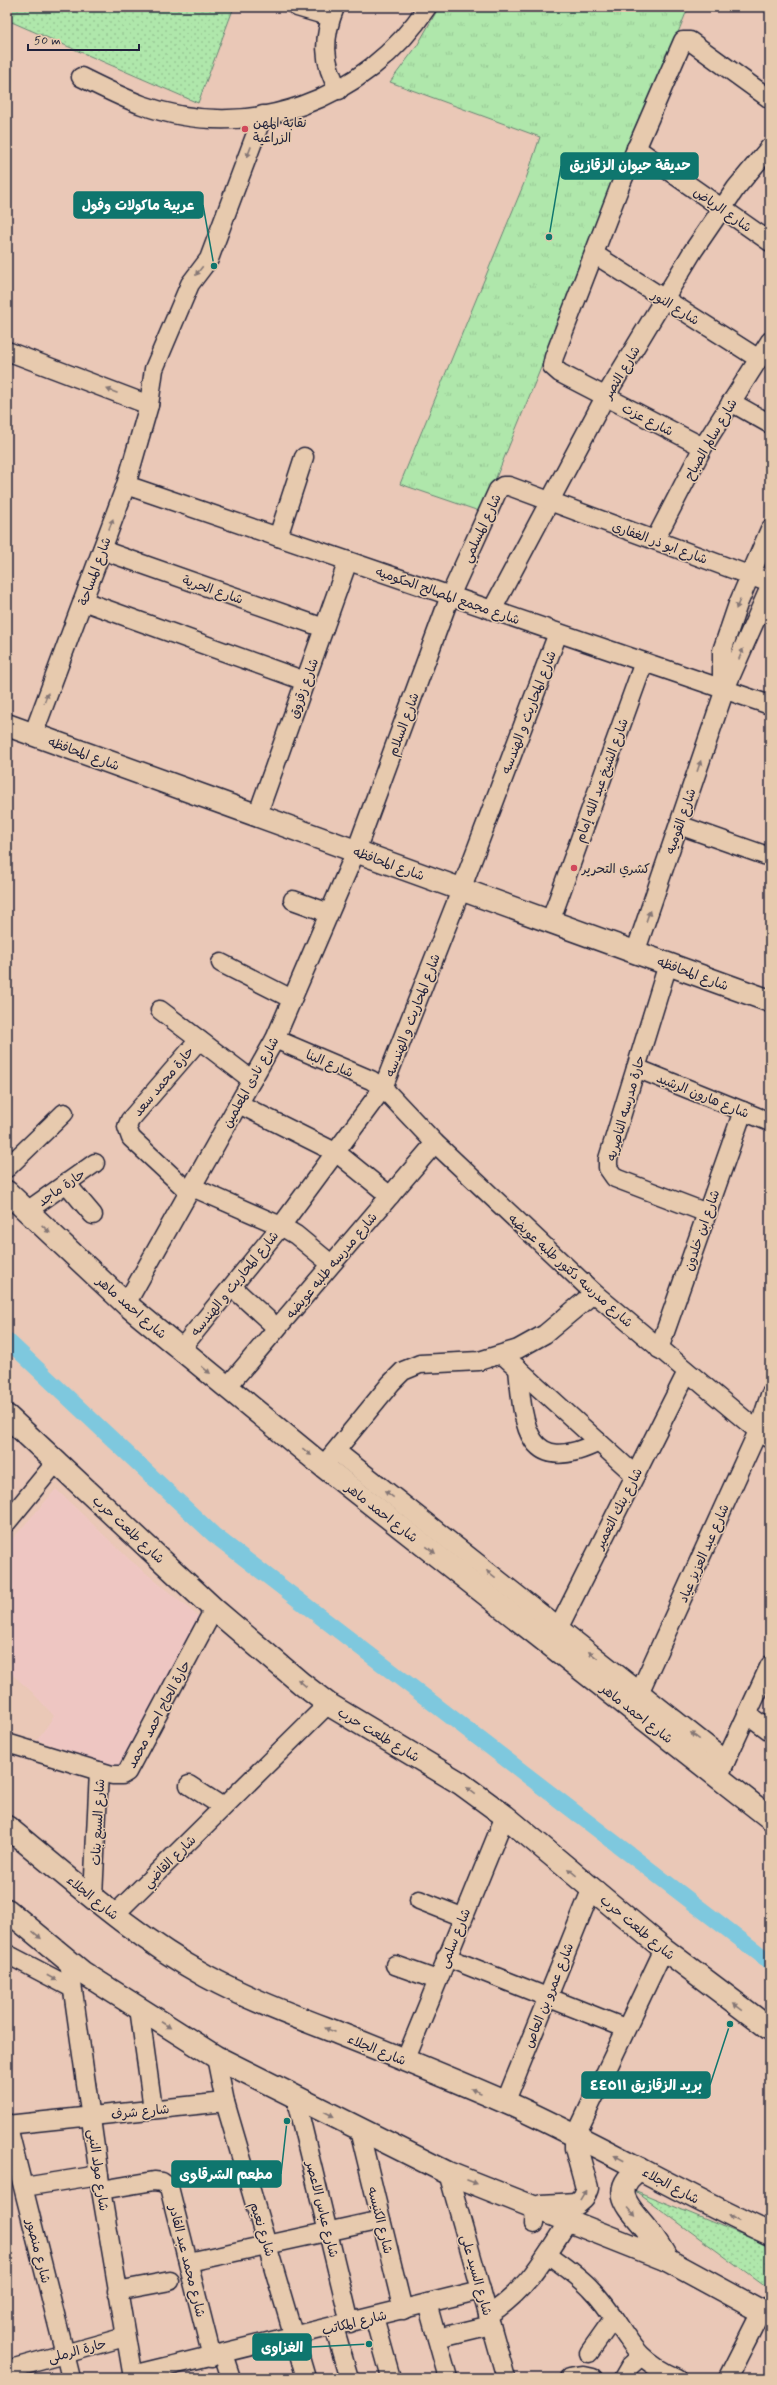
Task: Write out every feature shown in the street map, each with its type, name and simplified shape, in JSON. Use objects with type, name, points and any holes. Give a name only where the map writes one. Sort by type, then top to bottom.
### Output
[{"type":"main road","name":"شارع المحافظه","points":[[7,725],[770,1001]]},
{"type":"main road","name":"شارع احمد ماهر","points":[[7,1192],[126,1304],[227,1387],[330,1459],[722,1768],[770,1818]]},
{"type":"main road","name":"شارع طلعت حرب","points":[[7,1416],[214,1609],[328,1704],[460,1783],[505,1816],[664,1949],[770,2029]]},
{"type":"main road","name":"شارع الجلاء","points":[[7,1827],[114,1914],[175,1958],[207,1976],[275,2008],[505,2102],[576,2135],[725,2213],[770,2234]]},
{"type":"main road","points":[[7,1910],[69,1962],[216,2057],[534,2215],[569,2220],[667,2260],[766,2314]]},
{"type":"main road","points":[[534,2215],[576,2204],[583,2198],[587,2188],[576,2148],[576,2135]]},
{"type":"main road","points":[[640,2168],[630,2175],[624,2184],[623,2194],[626,2205],[659,2244],[667,2260]]},
{"type":"street","points":[[297,7],[333,12],[326,33],[326,57],[328,69],[339,90]]},
{"type":"street","points":[[81,77],[143,106],[182,115],[223,118],[263,115],[314,102],[339,90],[376,66],[393,51],[427,7]]},
{"type":"street","points":[[594,254],[636,148],[680,44],[686,40],[770,99]]},
{"type":"street","name":"شارع المساحة","points":[[33,734],[126,485],[149,405],[154,369],[190,284],[209,259],[263,115]]},
{"type":"street","name":"شارع النصر","points":[[492,610],[605,397],[722,209],[770,147]]},
{"type":"street","name":"شارع الرياض","points":[[636,148],[770,242]]},
{"type":"street","name":"شارع النور","points":[[594,254],[664,300],[759,359]]},
{"type":"street","name":"شارع عزت","points":[[594,254],[554,357],[552,366],[560,373],[703,447]]},
{"type":"street","name":"شارع سالم الصباح","points":[[655,540],[703,447],[770,341]]},
{"type":"street","points":[[7,352],[149,405]]},
{"type":"street","points":[[731,402],[770,424]]},
{"type":"street","points":[[278,537],[304,458]]},
{"type":"street","name":"شارع مجمع المصالح الحكوميه","points":[[126,485],[770,705]]},
{"type":"street","name":"شارع المسلمي","points":[[450,596],[500,488],[509,486],[551,501]]},
{"type":"street","name":"شارع ابو ذر الغفارى","points":[[551,501],[770,583]]},
{"type":"street","name":"شارع القوميه","points":[[725,690],[722,677],[722,651],[750,575],[770,529]]},
{"type":"street","name":"شارع الحرية","points":[[102,550],[324,628]]},
{"type":"street","name":"شارع زقزوق","points":[[257,816],[348,561]]},
{"type":"street","name":"شارع القوميه","points":[[635,952],[725,690],[770,586]]},
{"type":"street","name":"شارع السلام","points":[[356,851],[450,596]]},
{"type":"street","points":[[82,601],[305,681]]},
{"type":"street","name":"شارع المحاريث و الهندسه","points":[[181,1349],[281,1226],[383,1088],[461,890],[558,633]]},
{"type":"street","name":"شارع الشيخ عبد الله إمام","points":[[550,922],[644,662]]},
{"type":"street","points":[[679,825],[770,856]]},
{"type":"street","name":"شارع نادى المعلمين","points":[[126,1304],[275,1039],[356,851]]},
{"type":"street","points":[[293,900],[329,913]]},
{"type":"street","points":[[221,963],[292,1000]]},
{"type":"street","name":"حارة مدرسه الناصريه","points":[[668,964],[608,1159],[609,1172],[615,1178],[707,1213]]},
{"type":"street","points":[[160,1010],[252,1080]]},
{"type":"street","name":"شارع البنا","points":[[275,1039],[371,1080],[383,1088]]},
{"type":"street","name":"حارة محمد سعد","points":[[190,1189],[131,1138],[127,1127],[130,1120],[199,1040]]},
{"type":"street","name":"شارع هارون الرشيد","points":[[636,1068],[770,1122]]},
{"type":"street","name":"شارع مدرسه دكتور طلبه عويضه","points":[[383,1088],[435,1143],[594,1293],[659,1349],[764,1435]]},
{"type":"street","points":[[239,1104],[337,1152],[390,1196]]},
{"type":"street","name":"شارع ابن خلدون","points":[[659,1349],[743,1111]]},
{"type":"street","points":[[7,1168],[64,1113]]},
{"type":"street","name":"شارع مدرسه طلبه عويضه","points":[[227,1387],[435,1143]]},
{"type":"street","name":"حارة ماجد","points":[[26,1211],[95,1163]]},
{"type":"street","points":[[66,1183],[93,1215]]},
{"type":"street","points":[[190,1189],[281,1226],[296,1235],[331,1264]]},
{"type":"street","points":[[232,1287],[277,1328]]},
{"type":"street","points":[[330,1459],[391,1383],[404,1371],[420,1364],[479,1361],[503,1355],[545,1334],[594,1293]]},
{"type":"street","points":[[503,1355],[635,1475]]},
{"type":"street","points":[[518,1368],[524,1425],[530,1437],[540,1447],[552,1453],[566,1454],[579,1452],[599,1442]]},
{"type":"street","name":"شارع بنك التعمير","points":[[554,1636],[687,1372]]},
{"type":"street","name":"شارع عبد العزيز عياد","points":[[636,1700],[764,1435],[770,1395]]},
{"type":"street","points":[[7,1522],[57,1461]]},
{"type":"street","name":"حارة الحاج احمد محمد","points":[[7,1743],[99,1771],[117,1776],[122,1775],[130,1768],[214,1609]]},
{"type":"street","points":[[722,1768],[769,1671]]},
{"type":"street","name":"شارع القاضي","points":[[114,1914],[328,1704]]},
{"type":"street","points":[[747,1714],[770,1731]]},
{"type":"street","name":"شارع السبع بنات","points":[[93,1897],[99,1771]]},
{"type":"street","points":[[189,1785],[223,1807]]},
{"type":"street","name":"شارع سلمى","points":[[405,2061],[462,1917],[505,1816]]},
{"type":"street","name":"شارع عمرو بن العاص","points":[[505,2102],[592,1888]]},
{"type":"street","points":[[419,1900],[462,1917]]},
{"type":"street","points":[[576,2135],[625,2028],[664,1949]]},
{"type":"street","points":[[7,1954],[72,1988]]},
{"type":"street","points":[[446,1957],[625,2028]]},
{"type":"street","name":"شارع مولد النبى","points":[[69,1962],[92,2115],[100,2182],[124,2337],[132,2377]]},
{"type":"street","points":[[396,1965],[437,1980]]},
{"type":"street","points":[[139,2008],[153,2110]]},
{"type":"street","name":"شارع نعيم","points":[[216,2057],[225,2102],[295,2336],[306,2378]]},
{"type":"street","name":"شارع عباس الاعصر","points":[[295,2096],[328,2231],[349,2378]]},
{"type":"street","name":"شارع شرف","points":[[7,2125],[225,2102]]},
{"type":"street","name":"شارع منصور","points":[[7,2125],[24,2187],[71,2378]]},
{"type":"street","name":"شارع الكنيسه","points":[[359,2129],[403,2310]]},
{"type":"street","name":"شارع السيد على","points":[[448,2173],[506,2378]]},
{"type":"street","name":"شارع محمد عبد القادر","points":[[100,2182],[154,2181],[162,2182],[169,2187],[189,2262],[217,2356],[231,2378]]},
{"type":"street","points":[[24,2187],[100,2182]]},
{"type":"street","points":[[189,2262],[382,2220]]},
{"type":"street","points":[[437,2338],[490,2320],[528,2283],[569,2220]]},
{"type":"street","points":[[548,2254],[591,2288],[640,2357],[652,2367],[678,2378]]},
{"type":"street","points":[[117,2291],[170,2280]]},
{"type":"street","name":"شارع المكاتب","points":[[132,2377],[481,2290]]},
{"type":"street","points":[[428,2303],[448,2378]]},
{"type":"street","points":[[728,2378],[766,2314]]},
{"type":"street","points":[[374,2317],[391,2378]]},
{"type":"street","points":[[589,2353],[613,2319]]},
{"type":"street","name":"حارة الرملى","points":[[7,2370],[124,2337]]},
{"type":"street","points":[[623,2378],[630,2366],[640,2357]]},
{"type":"street","points":[[7,2370],[9,2378]]},
{"type":"street","points":[[570,2378],[584,2376],[593,2378]]},
{"type":"shaded area","points":[[56,1489],[129,1559],[199,1617],[123,1769],[37,1740],[54,1716],[32,1692],[7,1670],[7,1545]]},
{"type":"green space","points":[[7,7],[234,7],[198,103],[7,20]]},
{"type":"green space","points":[[439,7],[688,8],[482,512],[400,484],[527,176],[540,137],[390,82],[417,46]]},
{"type":"green space","points":[[634,2190],[770,2246],[770,2290]]},
{"type":"waterway","points":[[7,1340],[214,1535],[770,1962]]},
{"type":"place","name":"نقابة المهن الزراعية","points":[[245,129]]},
{"type":"place","name":"حديقة حيوان الزقازيق","points":[[549,237]]},
{"type":"place","name":"عربية ماكولات وفول","points":[[214,266]]},
{"type":"place","name":"كشري التحرير","points":[[574,868]]},
{"type":"place","name":"بريد الزقازيق ٤٤٥١١","points":[[730,2024]]},
{"type":"place","name":"مطعم الشرقاوى","points":[[287,2121]]},
{"type":"place","name":"الغزاوى","points":[[369,2344]]}]
